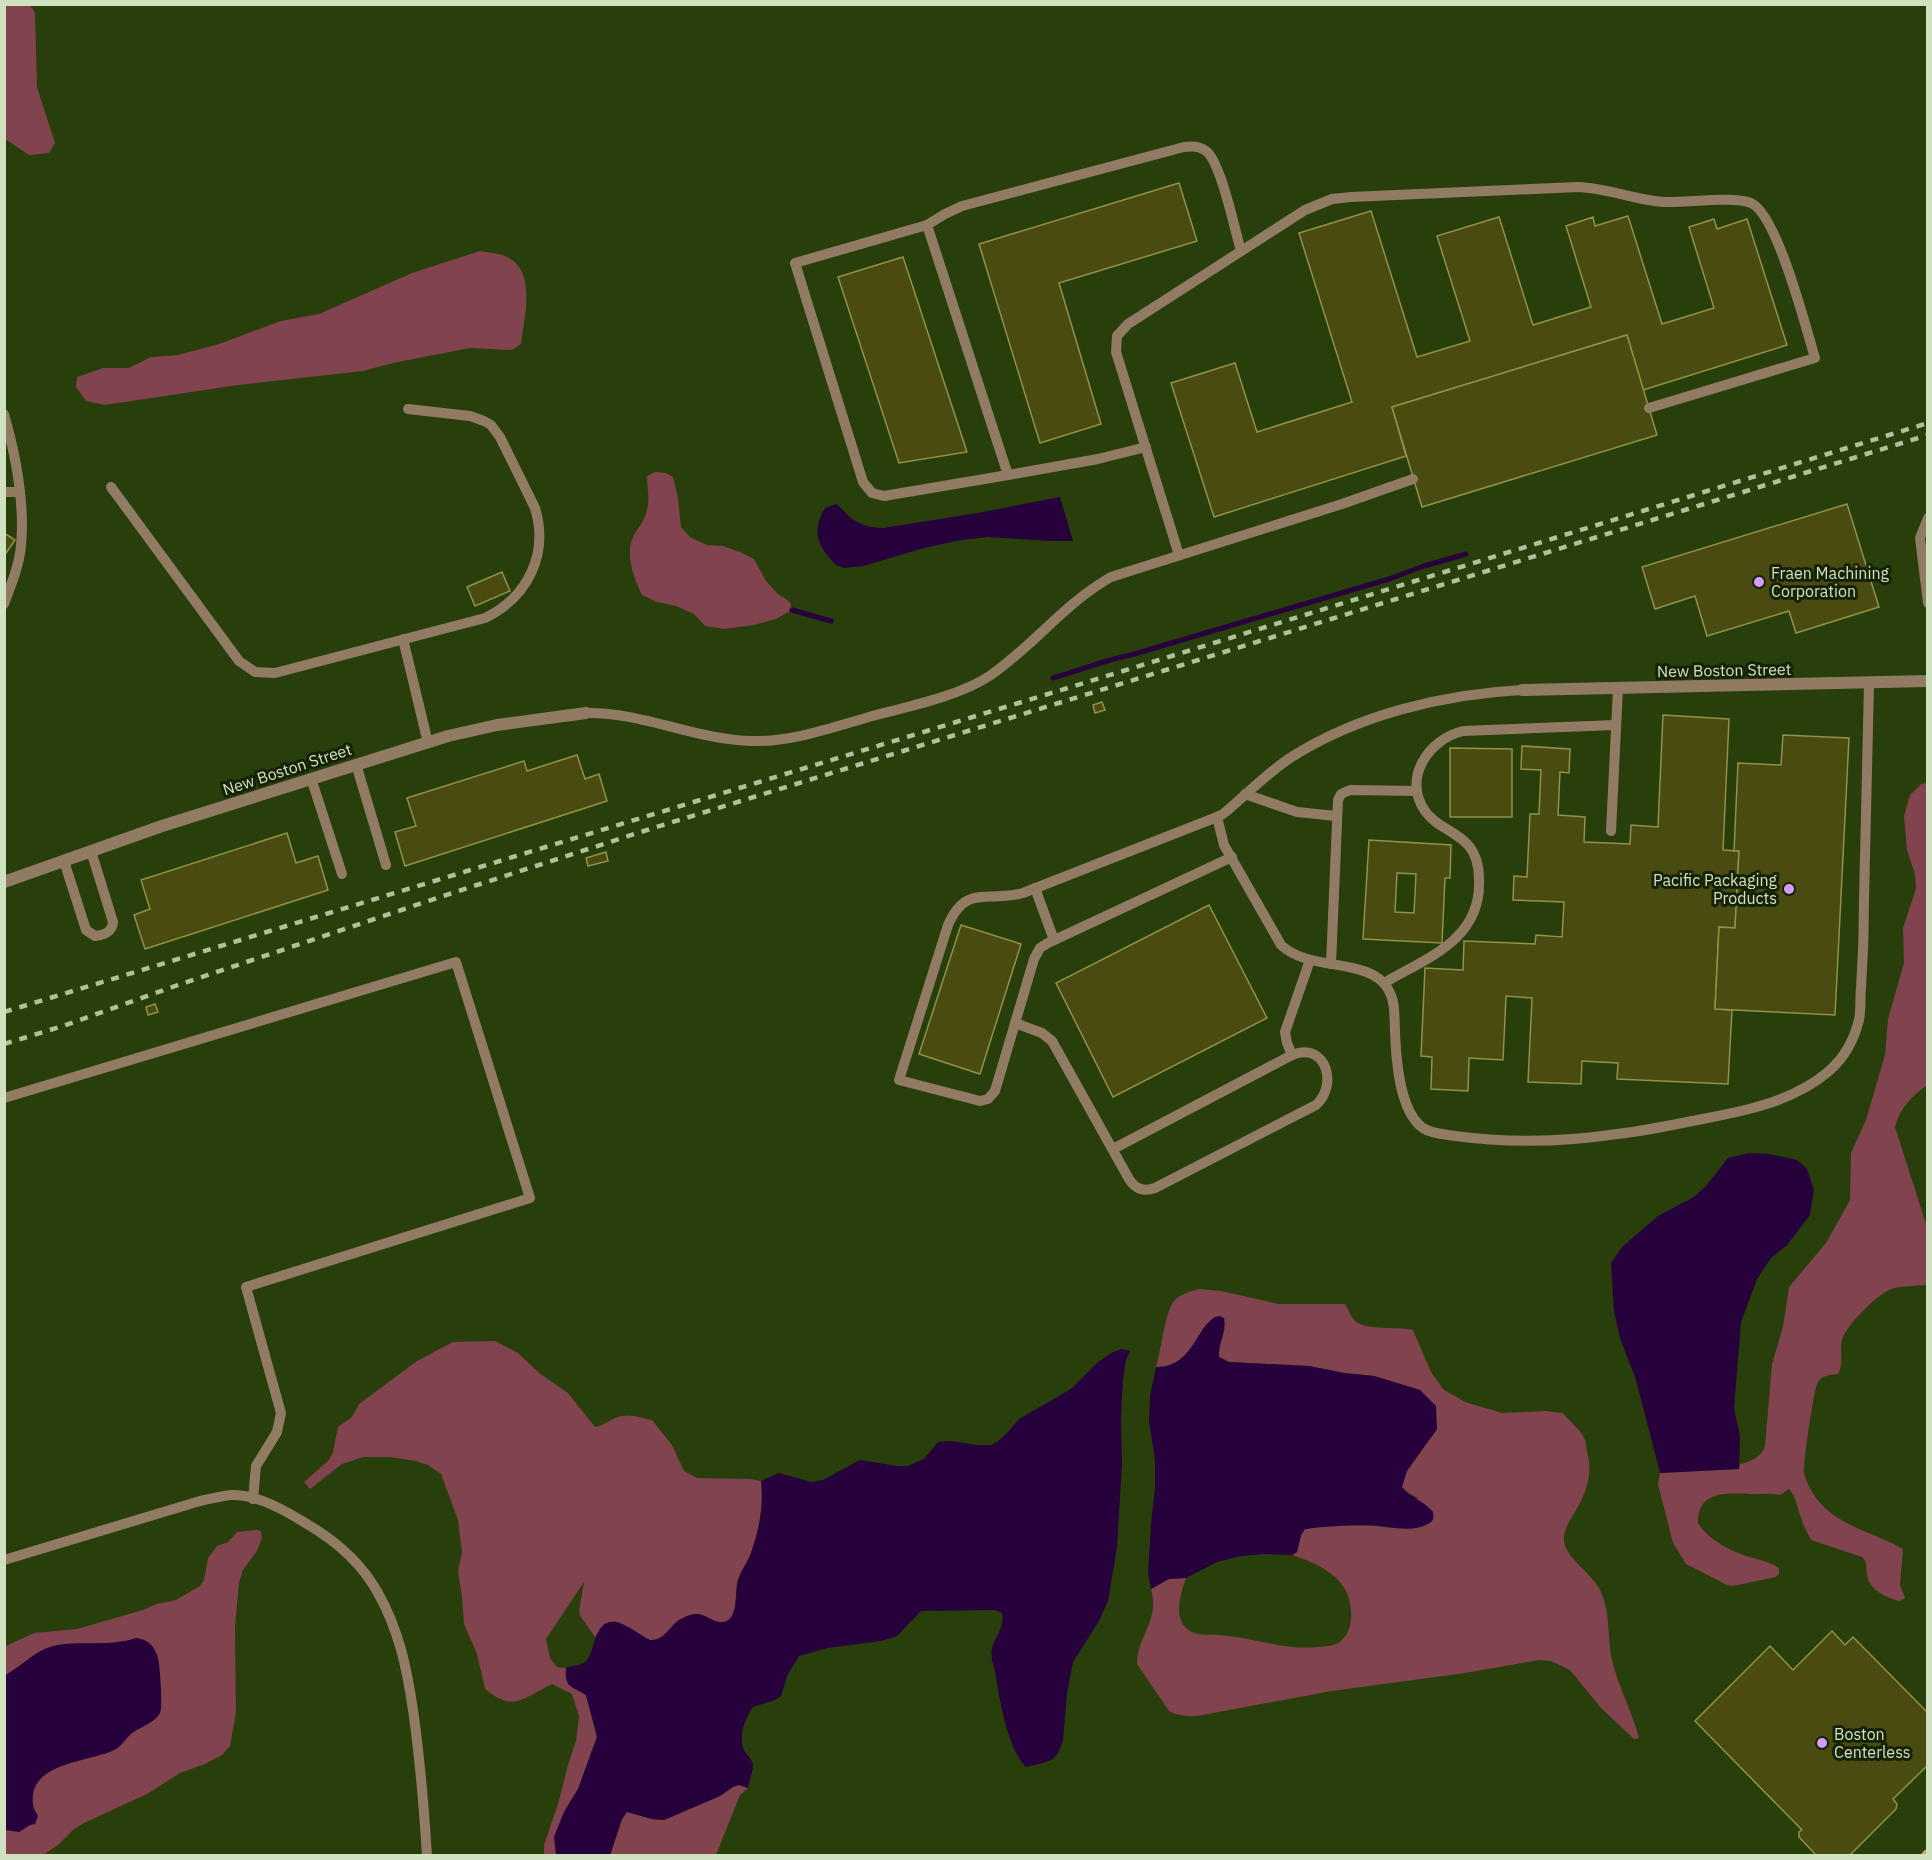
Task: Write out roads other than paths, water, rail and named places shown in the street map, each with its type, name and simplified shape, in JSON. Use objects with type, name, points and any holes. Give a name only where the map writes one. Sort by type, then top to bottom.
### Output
[{"type":"street","name":"New Boston Street","points":[[1522,690],[1928,681]]},
{"type":"street","name":"New Boston Street","points":[[4,882],[162,826],[462,732],[586,713]]},
{"type":"lane","points":[[1146,447],[1105,458],[884,496],[872,493],[863,482],[795,263],[927,225],[962,206],[1184,147],[1195,147],[1206,151],[1217,167],[1241,251]]},
{"type":"lane","points":[[1179,555],[1116,352],[1117,336],[1128,324],[1305,210],[1323,201],[1341,197],[1578,187],[1664,202],[1739,201],[1753,204],[1763,213],[1774,232],[1815,358],[1648,408]]},
{"type":"lane","points":[[927,225],[1008,475]]},
{"type":"lane","points":[[111,488],[239,661],[249,669],[262,674],[275,673],[480,620],[506,606],[529,578],[540,544],[538,520],[531,497],[500,437],[491,425],[470,416],[408,409]]},
{"type":"lane","points":[[4,414],[10,433],[20,492],[21,545],[14,578],[4,604]]},
{"type":"lane","points":[[586,713],[624,716],[735,740],[766,741],[804,735],[908,706],[981,681],[1009,661],[1069,606],[1095,586],[1125,571],[1342,504],[1413,479]]},
{"type":"lane","points":[[4,492],[20,492]]},
{"type":"lane","points":[[1928,518],[1920,537],[1928,603]]},
{"type":"lane","points":[[403,639],[428,742]]},
{"type":"lane","points":[[1217,817],[1221,836],[1281,945],[1294,955],[1310,960],[1367,971],[1379,978],[1388,988],[1392,999],[1397,1056],[1406,1103],[1414,1119],[1425,1129],[1438,1134],[1476,1139],[1526,1140],[1599,1137],[1750,1109],[1802,1090],[1831,1070],[1852,1041],[1859,1019],[1863,949],[1869,683]]},
{"type":"lane","points":[[1611,831],[1618,688]]},
{"type":"lane","points":[[1232,857],[1044,945],[1035,955],[993,1096],[980,1101],[899,1080],[952,915],[964,902],[973,897],[1004,897],[1035,888],[1217,817],[1290,759],[1334,734],[1352,727],[1434,703],[1478,694],[1522,690]]},
{"type":"lane","points":[[1384,983],[1431,958],[1451,943],[1469,922],[1478,899],[1479,871],[1476,859],[1468,845],[1434,822],[1419,801],[1417,781],[1424,759],[1441,740],[1452,734],[1474,730],[1616,725]]},
{"type":"lane","points":[[356,764],[386,865]]},
{"type":"lane","points":[[311,778],[342,874]]},
{"type":"lane","points":[[1331,964],[1338,800],[1341,794],[1347,791],[1417,791]]},
{"type":"lane","points":[[1245,794],[1297,812],[1336,816]]},
{"type":"lane","points":[[64,861],[86,930],[95,936],[107,933],[112,928],[113,922],[91,851]]},
{"type":"lane","points":[[1035,888],[1054,940]]},
{"type":"lane","points":[[1292,1055],[1285,1032],[1310,960]]},
{"type":"lane","points":[[4,1098],[456,962],[530,1198],[246,1287],[281,1413],[278,1432],[256,1466],[253,1498]]},
{"type":"lane","points":[[1015,1023],[1042,1033],[1052,1041],[1113,1149],[1134,1185],[1140,1189],[1151,1189],[1319,1103],[1326,1092],[1325,1065],[1312,1053],[1292,1055],[1113,1149]]},
{"type":"lane","points":[[4,1560],[200,1501],[232,1495],[253,1498],[277,1508],[322,1533],[352,1558],[378,1592],[405,1660],[423,1788],[427,1856]]},
{"type":"waterway","points":[[1053,678],[1389,579],[1466,554]]},
{"type":"waterway","points":[[792,610],[831,621]]},
{"type":"railway","points":[[4,1012],[1928,423]]},
{"type":"railway","points":[[4,1044],[650,829],[1928,435]]},
{"type":"place","name":"Fraen Machining Corporation","points":[[1759,582]]},
{"type":"place","name":"Pacific Packaging Products","points":[[1789,889]]},
{"type":"place","name":"Boston Centerless","points":[[1822,1743]]}]
